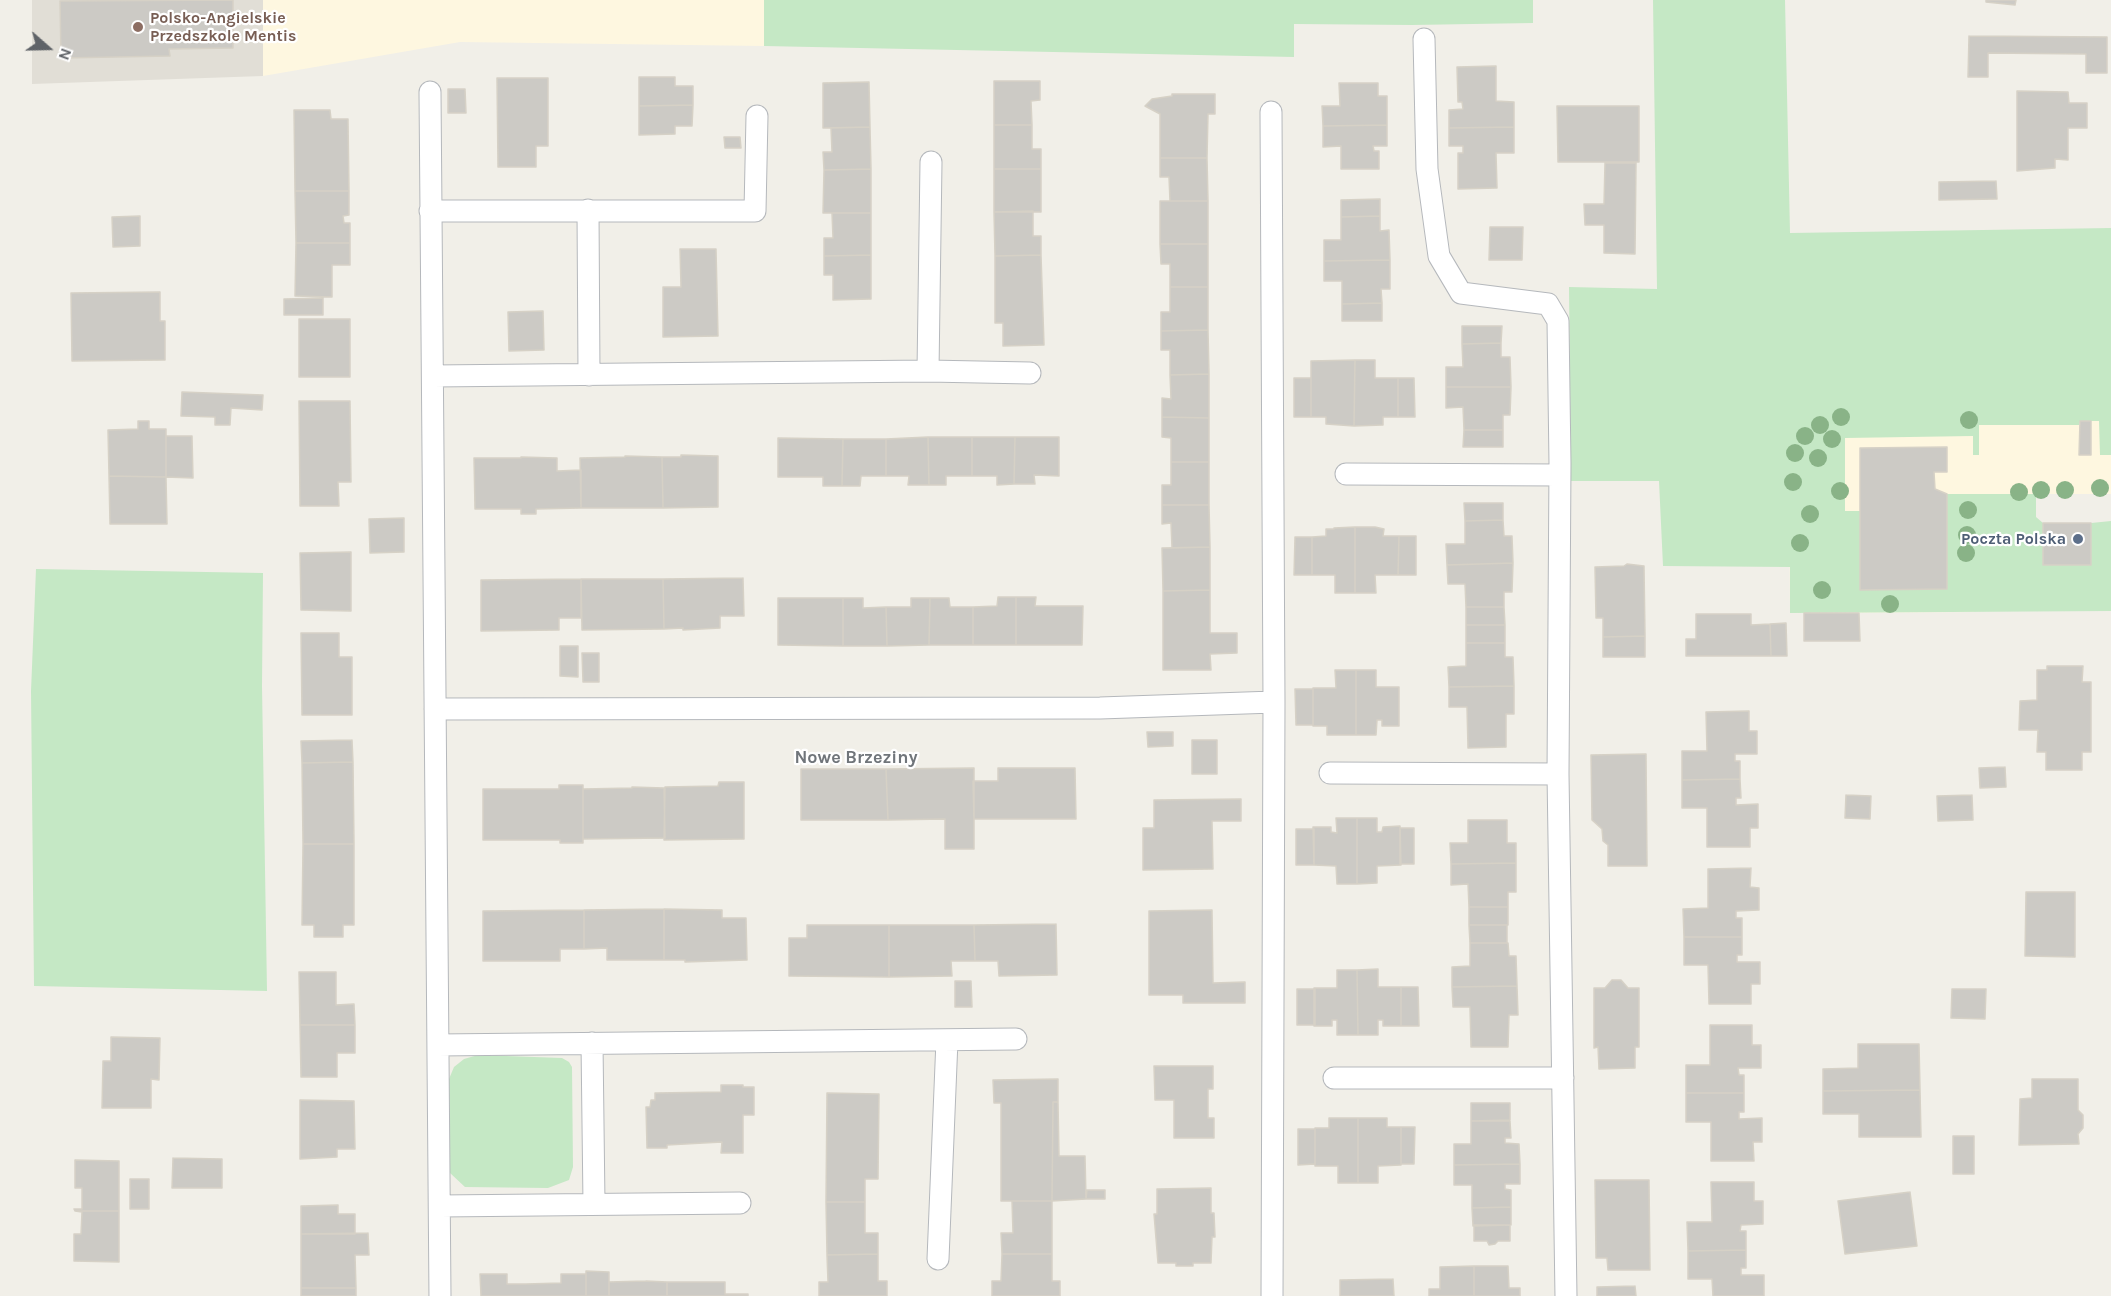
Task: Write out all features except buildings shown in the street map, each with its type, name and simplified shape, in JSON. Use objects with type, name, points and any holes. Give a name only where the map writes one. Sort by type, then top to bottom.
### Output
[{"type":"lane","points":[[1424,39],[1427,169],[1439,256],[1461,293],[1548,304],[1558,321],[1560,475],[1558,774],[1566,1296]]},
{"type":"lane","points":[[430,92],[440,1296]]},
{"type":"lane","points":[[1271,112],[1274,702],[1272,1296]]},
{"type":"lane","points":[[430,211],[754,211],[757,116]]},
{"type":"lane","points":[[928,370],[931,162]]},
{"type":"lane","points":[[588,210],[589,375]]},
{"type":"lane","points":[[433,376],[928,370],[1030,373]]},
{"type":"lane","points":[[1346,474],[1560,475]]},
{"type":"lane","points":[[435,709],[1100,708],[1274,702]]},
{"type":"lane","points":[[1330,773],[1558,774]]},
{"type":"lane","points":[[438,1045],[1016,1039]]},
{"type":"lane","points":[[938,1259],[946,1040]]},
{"type":"lane","points":[[592,1043],[594,1204]]},
{"type":"lane","points":[[1334,1078],[1563,1078]]},
{"type":"lane","points":[[440,1206],[740,1203]]},
{"type":"shaded area","points":[[32,0],[263,0],[263,76],[32,84]]},
{"type":"shaded area","points":[[263,0],[764,0],[764,46],[460,42],[263,76]]},
{"type":"shaded area","points":[[2111,408],[2111,494],[1973,494],[1974,612],[1790,613],[1789,410]]},
{"type":"green space","points":[[764,0],[1533,0],[1533,23],[1294,24],[1294,57],[764,46]]},
{"type":"green space","points":[[1653,0],[1785,0],[1790,233],[2111,228],[2111,455],[2100,455],[2099,421],[2080,421],[2079,425],[1979,425],[1979,455],[1973,455],[1973,436],[1845,438],[1845,511],[1860,511],[1860,590],[1947,589],[1947,494],[2036,494],[2036,517],[2043,523],[2043,565],[2091,564],[2091,523],[2111,521],[2111,611],[1790,613],[1790,567],[1663,566],[1659,481],[1571,481],[1569,287],[1657,289]]},
{"type":"green space","points":[[36,569],[263,573],[262,686],[267,991],[34,986],[31,691]]},
{"type":"green space","points":[[478,1055],[562,1058],[569,1062],[572,1067],[573,1167],[569,1180],[548,1188],[465,1187],[450,1173],[449,1079],[454,1067],[464,1059]]},
{"type":"place","name":"Polsko-Angielskie Przedszkole Mentis","points":[[138,27]]},
{"type":"place","name":"Poczta Polska","points":[[2078,539]]},
{"type":"district","name":"Nowe Brzeziny","points":[[856,758]]}]
